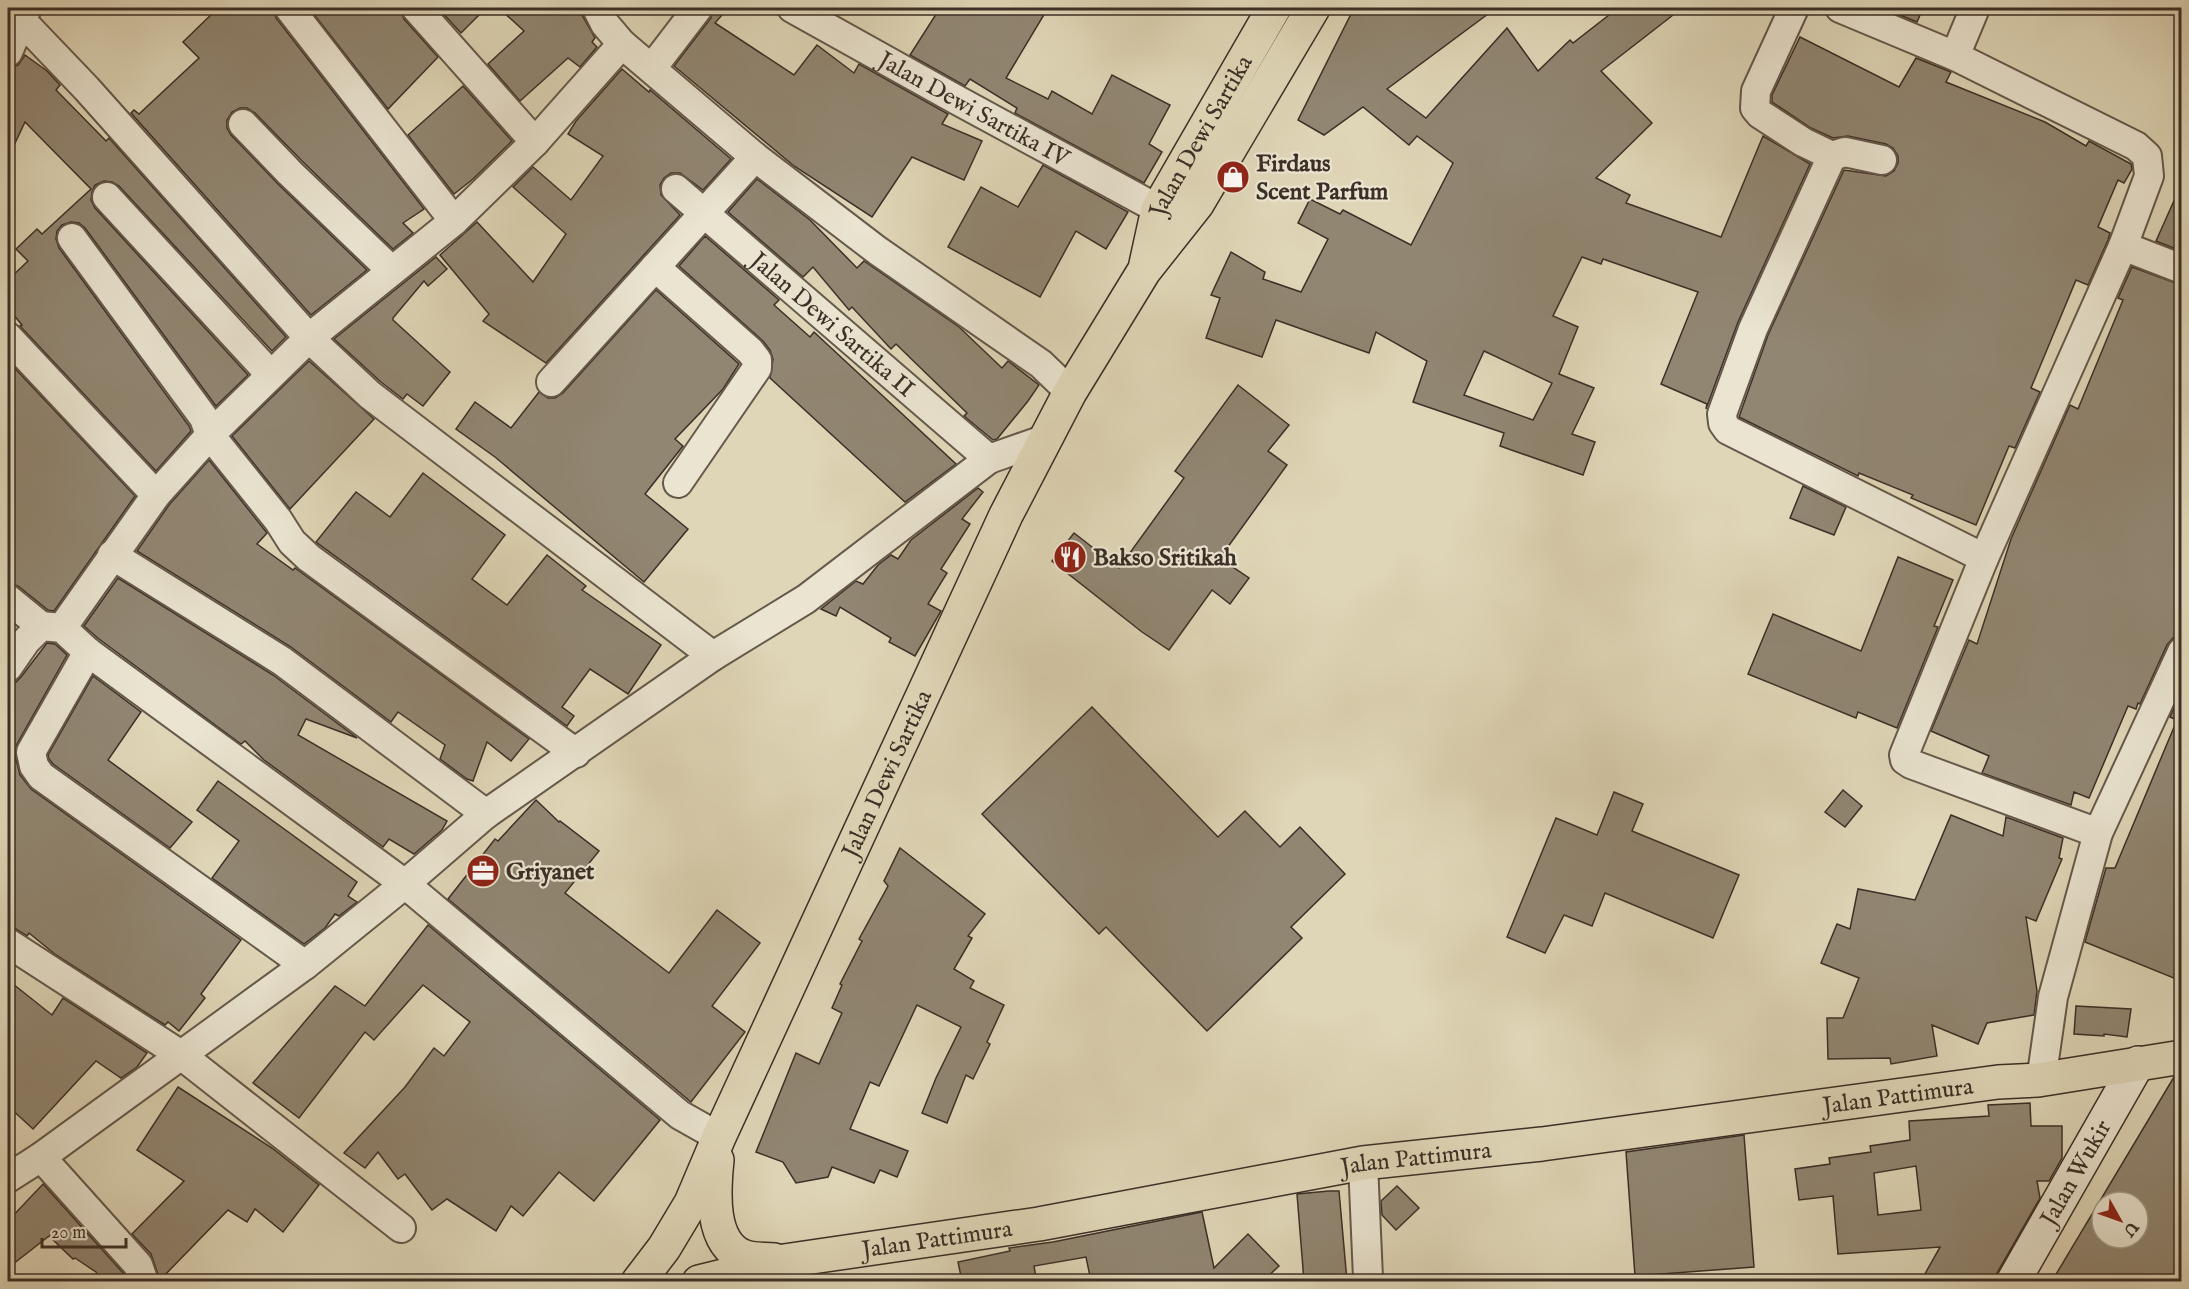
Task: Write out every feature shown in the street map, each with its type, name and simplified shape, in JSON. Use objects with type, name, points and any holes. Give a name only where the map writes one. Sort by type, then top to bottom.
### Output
[{"type":"main road","name":"Jalan Dewi Sartika","points":[[1144,271],[1158,209],[1274,8]]},
{"type":"main road","name":"Jalan Dewi Sartika","points":[[638,1281],[664,1248],[691,1203],[719,1137],[1006,515],[1070,392],[1144,271],[1197,204],[1313,8]]},
{"type":"main road","name":"Jalan Pattimura","points":[[699,1281],[784,1261],[1039,1224],[1363,1163],[1542,1144],[1998,1082],[2038,1080],[2181,1057]]},
{"type":"main road","points":[[719,1137],[715,1214],[723,1235],[732,1250],[746,1257],[784,1261]]},
{"type":"street","points":[[289,8],[454,221]]},
{"type":"street","points":[[416,8],[535,142]]},
{"type":"street","points":[[597,8],[604,24],[622,44],[755,158],[878,251],[1041,364],[1070,392]]},
{"type":"street","points":[[652,68],[698,8]]},
{"type":"street","name":"Jalan Dewi Sartika IV","points":[[792,8],[1158,209]]},
{"type":"street","points":[[1794,8],[1756,91],[1755,108],[1760,114],[1795,136],[1832,156],[1845,152],[1882,160]]},
{"type":"street","points":[[1840,8],[1955,56],[2136,146],[2147,156],[2149,176],[2123,246],[1984,558],[1904,755],[1905,760],[1911,764],[2098,832]]},
{"type":"street","points":[[1955,56],[1975,8]]},
{"type":"street","points":[[8,52],[24,14],[87,89],[309,338],[370,395],[713,656]]},
{"type":"street","points":[[8,667],[30,636],[52,627],[112,555],[156,495],[210,435],[270,374],[390,270],[454,221],[535,142],[622,44]]},
{"type":"street","points":[[243,124],[390,270]]},
{"type":"street","points":[[1832,156],[1753,328],[1722,414],[1723,423],[1728,430],[1984,558]]},
{"type":"street","points":[[552,382],[755,158]]},
{"type":"street","name":"Jalan Dewi Sartika II","points":[[676,189],[989,459]]},
{"type":"street","points":[[107,197],[270,374]]},
{"type":"street","points":[[72,238],[204,418],[210,435],[278,520],[292,542],[309,558],[576,753]]},
{"type":"street","points":[[2123,246],[2181,269]]},
{"type":"street","points":[[655,267],[758,360],[757,368],[678,483]]},
{"type":"street","points":[[8,337],[156,495]]},
{"type":"street","points":[[8,1178],[305,965],[405,884],[486,814],[713,656],[806,599],[989,459],[1046,439]]},
{"type":"street","points":[[112,555],[282,661],[486,814]]},
{"type":"street","points":[[8,599],[88,652],[405,884],[680,1115],[719,1137]]},
{"type":"street","points":[[88,652],[31,752],[34,766],[40,776],[305,965]]},
{"type":"street","points":[[2038,1080],[2043,1067],[2053,997],[2098,832],[2181,652]]},
{"type":"street","points":[[8,943],[181,1055],[401,1228]]},
{"type":"street","name":"Jalan Wukir","points":[[2013,1281],[2138,1063]]},
{"type":"street","points":[[40,1157],[138,1265],[144,1281]]},
{"type":"street","points":[[1363,1163],[1368,1278],[1370,1281]]},
{"type":"building","points":[[218,8],[273,8],[276,18],[424,209],[403,223],[413,233],[393,249],[255,113],[247,108],[240,108],[232,112],[227,120],[227,128],[231,135],[367,270],[311,315],[131,113],[134,110],[139,114],[199,58],[183,42]]},
{"type":"building","points":[[309,8],[400,8],[404,19],[438,57],[388,109]]},
{"type":"building","points":[[438,8],[486,8],[461,33]]},
{"type":"building","points":[[499,8],[581,8],[582,15],[595,38],[592,42],[597,47],[580,67],[568,58],[520,101],[488,64],[524,31]]},
{"type":"building","points":[[714,8],[728,8],[715,23],[794,75],[817,45],[854,73],[859,64],[948,114],[942,124],[982,141],[964,180],[912,157],[872,217],[794,166],[674,66],[711,18]]},
{"type":"building","points":[[940,8],[1048,8],[1006,78],[1048,99],[1052,91],[1092,114],[1112,75],[1170,105],[1149,144],[1162,152],[1144,183],[1015,113],[1017,108],[970,79],[965,86],[910,55]]},
{"type":"building","points":[[1354,8],[1496,8],[1387,89],[1426,118],[1507,28],[1538,71],[1570,40],[1573,43],[1618,8],[1682,8],[1601,71],[1652,123],[1596,178],[1630,195],[1626,203],[1721,237],[1763,136],[1810,164],[1738,322],[1706,409],[1707,404],[1661,384],[1698,292],[1603,259],[1601,264],[1582,257],[1553,316],[1578,327],[1559,374],[1594,388],[1572,434],[1595,442],[1583,475],[1500,446],[1504,433],[1413,402],[1427,361],[1376,332],[1369,353],[1276,320],[1262,357],[1206,338],[1220,298],[1211,295],[1231,252],[1265,272],[1263,279],[1301,292],[1328,239],[1298,223],[1310,199],[1340,214],[1343,210],[1411,245],[1453,163],[1417,136],[1409,145],[1363,107],[1324,135],[1298,120]],"holes":[[[1484,351],[1552,383],[1533,420],[1464,395]]]},
{"type":"building","points":[[1882,8],[1906,8],[1920,15],[1917,22]]},
{"type":"building","points":[[1800,37],[1899,87],[1916,58],[1951,72],[1946,82],[2045,122],[2086,146],[2089,141],[2131,164],[2132,169],[2124,183],[2118,180],[2098,227],[2110,233],[2108,240],[2088,285],[2076,280],[2031,388],[2040,392],[2015,448],[2009,446],[1976,525],[1911,498],[1913,495],[1859,473],[1858,476],[1739,417],[1768,335],[1844,170],[1886,176],[1894,171],[1898,163],[1898,156],[1893,148],[1886,144],[1848,136],[1833,138],[1811,128],[1772,102],[1772,95]]},
{"type":"building","points":[[25,55],[47,71],[60,85],[56,90],[106,141],[109,138],[286,337],[272,351],[119,186],[104,181],[95,185],[91,200],[95,208],[248,375],[216,406],[85,228],[79,223],[71,222],[62,225],[57,231],[56,239],[59,248],[191,431],[156,471],[20,326],[22,325],[8,308],[8,280],[28,261],[16,249],[37,229],[42,234],[91,189],[25,122],[8,158],[8,68],[18,65]]},
{"type":"building","points":[[622,69],[731,159],[703,190],[680,173],[671,173],[664,178],[660,185],[661,195],[680,215],[546,363],[483,321],[489,314],[440,255],[477,222],[533,282],[566,234],[513,187],[533,167],[571,200],[603,156],[568,134],[576,121]]},
{"type":"building","points":[[463,86],[512,141],[454,194],[408,135]]},
{"type":"building","points":[[1043,165],[1128,212],[1106,249],[1076,231],[1040,297],[948,247],[981,187],[1018,207]]},
{"type":"building","points":[[757,179],[810,220],[857,268],[864,261],[959,327],[1002,368],[1008,361],[1039,385],[997,439],[993,440],[964,416],[967,413],[896,344],[891,349],[852,307],[849,310],[813,267],[803,277],[728,212]]},
{"type":"building","points":[[2181,185],[2181,251],[2156,241]]},
{"type":"building","points":[[705,236],[779,300],[774,305],[810,337],[814,332],[956,464],[905,502],[770,378],[773,359],[763,341],[679,266]]},
{"type":"building","points":[[436,257],[447,269],[428,286],[424,281],[393,318],[450,372],[423,406],[407,394],[403,399],[334,339]]},
{"type":"building","points":[[2132,267],[2181,285],[2181,636],[2173,638],[2167,645],[2140,704],[2138,703],[2136,709],[2128,706],[2089,798],[2074,792],[2071,805],[1982,773],[1989,756],[1931,731],[1969,640],[1977,644],[2011,539],[2070,405],[2078,409],[2123,300],[2118,298]]},
{"type":"building","points":[[656,290],[739,364],[723,389],[675,439],[683,446],[645,494],[688,529],[644,582],[495,457],[456,429],[475,402],[511,428],[539,392],[548,398],[555,398],[563,393]]},
{"type":"building","points":[[8,361],[135,496],[54,611],[48,610],[18,586],[8,583]]},
{"type":"building","points":[[309,361],[374,419],[290,509],[232,436]]},
{"type":"building","points":[[1238,385],[1289,425],[1268,451],[1287,465],[1222,555],[1229,560],[1227,563],[1249,578],[1230,604],[1212,590],[1169,650],[1142,632],[1052,561],[1074,533],[1119,568],[1184,478],[1175,471]]},
{"type":"building","points":[[209,460],[267,533],[257,544],[293,570],[295,568],[529,739],[511,761],[487,742],[473,781],[467,779],[440,759],[445,745],[398,712],[391,722],[291,647],[137,551],[169,505]]},
{"type":"building","points":[[423,473],[505,535],[472,579],[507,605],[547,555],[586,586],[582,590],[661,645],[628,694],[590,669],[562,707],[574,716],[567,726],[316,542],[356,492],[390,517]]},
{"type":"building","points":[[1803,486],[1846,507],[1834,535],[1790,518]]},
{"type":"building","points":[[978,488],[983,492],[962,519],[970,524],[941,569],[947,573],[928,604],[941,611],[915,656],[889,642],[891,638],[840,607],[836,616],[821,609],[856,581],[863,584],[878,565],[891,555],[898,559],[911,540]]},
{"type":"building","points":[[1898,557],[1953,580],[1934,626],[1938,627],[1897,728],[1858,712],[1856,718],[1748,674],[1773,614],[1861,651]]},
{"type":"building","points":[[118,578],[273,675],[357,738],[306,719],[298,735],[447,821],[442,830],[414,854],[389,839],[383,847],[264,760],[245,741],[241,744],[99,639],[84,626]]},
{"type":"building","points":[[47,643],[55,644],[67,655],[17,744],[15,758],[8,751],[8,683],[16,682],[21,677]]},
{"type":"building","points":[[93,676],[141,712],[108,760],[192,822],[170,848],[49,759],[48,755]]},
{"type":"building","points":[[2181,692],[2181,981],[2085,942],[2106,868],[2115,868],[2177,720],[2170,717]]},
{"type":"building","points":[[1092,707],[1218,837],[1245,811],[1280,847],[1300,827],[1345,874],[1291,927],[1302,938],[1207,1031],[1106,927],[1099,934],[982,814]]},
{"type":"building","points":[[16,759],[20,775],[31,789],[241,940],[201,994],[205,998],[179,1031],[168,1022],[165,1025],[56,955],[29,933],[27,936],[8,927],[8,770]]},
{"type":"building","points":[[218,781],[357,882],[348,896],[357,902],[339,916],[335,914],[325,928],[304,944],[212,878],[239,841],[197,810]]},
{"type":"building","points":[[1843,790],[1862,806],[1845,827],[1825,812]]},
{"type":"building","points":[[1614,792],[1643,804],[1632,831],[1739,875],[1713,938],[1605,893],[1592,926],[1564,915],[1545,953],[1507,937],[1556,818],[1597,835]]},
{"type":"building","points":[[536,800],[559,822],[599,851],[565,893],[669,973],[717,910],[760,943],[712,1006],[745,1032],[691,1102],[448,899],[495,839],[498,841]]},
{"type":"building","points":[[1951,815],[2003,836],[2006,817],[2063,838],[2059,858],[2062,859],[2036,921],[2026,917],[2037,991],[2034,1015],[1987,1023],[1978,1044],[1932,1025],[1937,1056],[1891,1064],[1890,1058],[1828,1059],[1827,1018],[1843,1018],[1859,978],[1821,963],[1837,924],[1850,929],[1858,889],[1915,900]]},
{"type":"building","points":[[900,848],[985,914],[968,936],[972,938],[954,969],[974,981],[970,988],[1004,1005],[987,1042],[990,1044],[973,1079],[966,1075],[947,1123],[922,1113],[961,1027],[917,1005],[879,1086],[870,1082],[850,1129],[908,1151],[897,1177],[880,1170],[874,1183],[832,1167],[828,1177],[796,1183],[783,1162],[756,1152],[796,1053],[819,1064],[842,1013],[832,1008],[842,985],[840,984],[862,941],[859,939],[888,886],[884,881]]},
{"type":"building","points":[[428,925],[660,1120],[594,1201],[559,1172],[523,1216],[511,1206],[496,1231],[447,1199],[432,1210],[405,1174],[398,1179],[378,1152],[365,1168],[344,1153],[405,1087],[434,1048],[444,1056],[470,1022],[423,985],[374,1040],[365,1032],[299,1118],[253,1083],[335,986],[365,1006]]},
{"type":"building","points":[[8,980],[52,1015],[63,998],[147,1053],[137,1067],[121,1078],[96,1061],[33,1129],[8,1106]]},
{"type":"building","points":[[2076,1006],[2131,1009],[2127,1037],[2074,1034]]},
{"type":"building","points":[[2181,1076],[2181,1281],[2052,1281],[2090,1217],[2090,1250],[2150,1250],[2150,1190],[2106,1190],[2174,1077]]},
{"type":"building","points":[[178,1087],[272,1148],[319,1185],[283,1232],[255,1209],[247,1222],[228,1210],[160,1280],[151,1254],[132,1234],[184,1181],[137,1150]]},
{"type":"building","points":[[2030,1103],[2031,1126],[2062,1126],[2062,1158],[2049,1181],[2037,1181],[2040,1198],[1994,1281],[1921,1281],[1940,1247],[1838,1254],[1833,1196],[1799,1200],[1795,1169],[1830,1164],[1829,1158],[1871,1152],[1870,1146],[1910,1140],[1909,1121],[1989,1116],[1988,1105]],"holes":[[[1916,1166],[1921,1210],[1878,1215],[1874,1173]]]},
{"type":"building","points":[[1744,1135],[1754,1267],[1635,1276],[1626,1152]]},
{"type":"building","points":[[43,1184],[124,1274],[126,1281],[101,1281],[96,1272],[75,1258],[73,1259],[49,1236],[8,1268],[8,1221]]},
{"type":"building","points":[[1397,1186],[1419,1208],[1396,1230],[1382,1215],[1381,1201]]},
{"type":"building","points":[[1339,1191],[1347,1281],[1304,1281],[1297,1194]]},
{"type":"building","points":[[1202,1212],[1214,1268],[1248,1234],[1279,1266],[1263,1281],[1091,1281],[1086,1257],[1034,1266],[1036,1277],[1010,1281],[962,1281],[958,1262],[1010,1251],[1009,1248],[1053,1242]]},
{"type":"place","name":"Firdaus Scent Parfum","points":[[1233,177]]},
{"type":"place","name":"Bakso Sritikah","points":[[1070,557]]},
{"type":"place","name":"Griyanet","points":[[483,871]]}]
